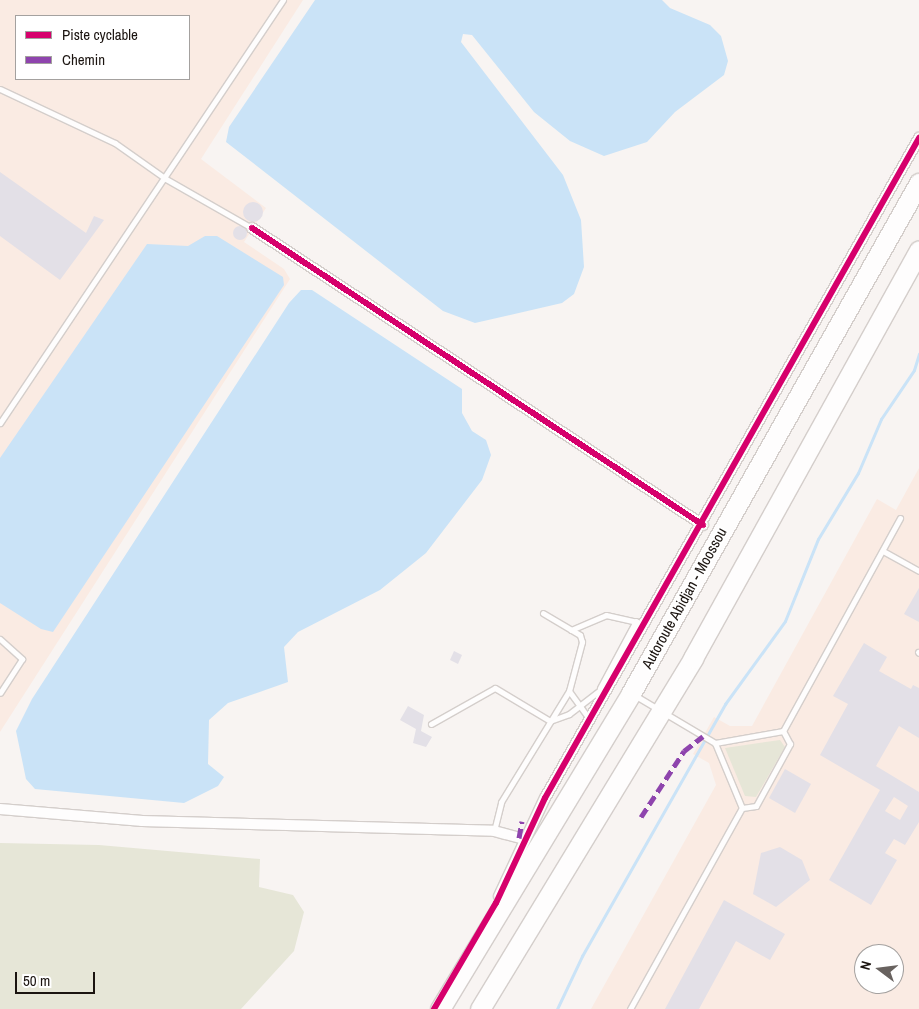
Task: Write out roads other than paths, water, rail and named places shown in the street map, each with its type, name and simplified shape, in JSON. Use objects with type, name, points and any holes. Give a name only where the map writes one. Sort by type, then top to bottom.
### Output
[{"type":"highway","name":"Autoroute Abidjan - Moossou","points":[[440,1009],[631,693],[919,183]]},
{"type":"highway","points":[[480,1009],[661,712],[919,250]]},
{"type":"street","points":[[434,1009],[496,903],[524,839],[613,682],[641,623],[703,525],[919,138]]},
{"type":"street","points":[[252,228],[703,525]]},
{"type":"street","points":[[0,809],[142,821],[494,831],[524,839]]},
{"type":"lane","points":[[0,423],[166,179],[283,0]]},
{"type":"lane","points":[[0,89],[115,143],[166,179],[252,228]]},
{"type":"lane","points":[[783,731],[900,518]]},
{"type":"lane","points":[[883,551],[919,571]]},
{"type":"lane","points":[[494,831],[501,802],[569,691],[582,642],[571,630],[542,613]]},
{"type":"lane","points":[[550,721],[578,708],[599,688],[641,623],[597,616],[571,630]]},
{"type":"lane","points":[[0,639],[22,658],[0,692]]},
{"type":"lane","points":[[599,688],[613,682]]},
{"type":"lane","points":[[431,724],[495,688],[550,721]]},
{"type":"lane","points":[[569,691],[578,708],[591,721]]},
{"type":"lane","points":[[631,693],[715,743],[742,808]]},
{"type":"lane","points":[[715,743],[783,731]]},
{"type":"lane","points":[[742,808],[756,806],[790,744],[783,731]]},
{"type":"lane","points":[[630,1009],[742,808]]},
{"type":"water","points":[[315,0],[662,0],[670,8],[710,25],[721,36],[728,61],[724,75],[675,112],[647,142],[604,156],[570,141],[534,112],[472,35],[463,34],[461,42],[563,175],[581,220],[584,267],[574,294],[562,303],[475,323],[443,311],[226,142],[229,127]]},
{"type":"water","points":[[205,236],[217,236],[283,277],[284,285],[53,632],[41,629],[0,603],[0,458],[147,244],[188,246]]},
{"type":"water","points":[[301,290],[312,290],[462,389],[462,413],[472,431],[486,440],[491,455],[482,480],[426,553],[380,590],[298,632],[284,647],[288,682],[228,703],[209,720],[208,764],[224,777],[218,786],[184,803],[35,789],[26,779],[16,731],[32,699],[289,303]]},
{"type":"waterway","points":[[557,1009],[582,956],[725,704],[785,621],[818,539],[858,473],[881,419],[914,370],[919,354]]}]
